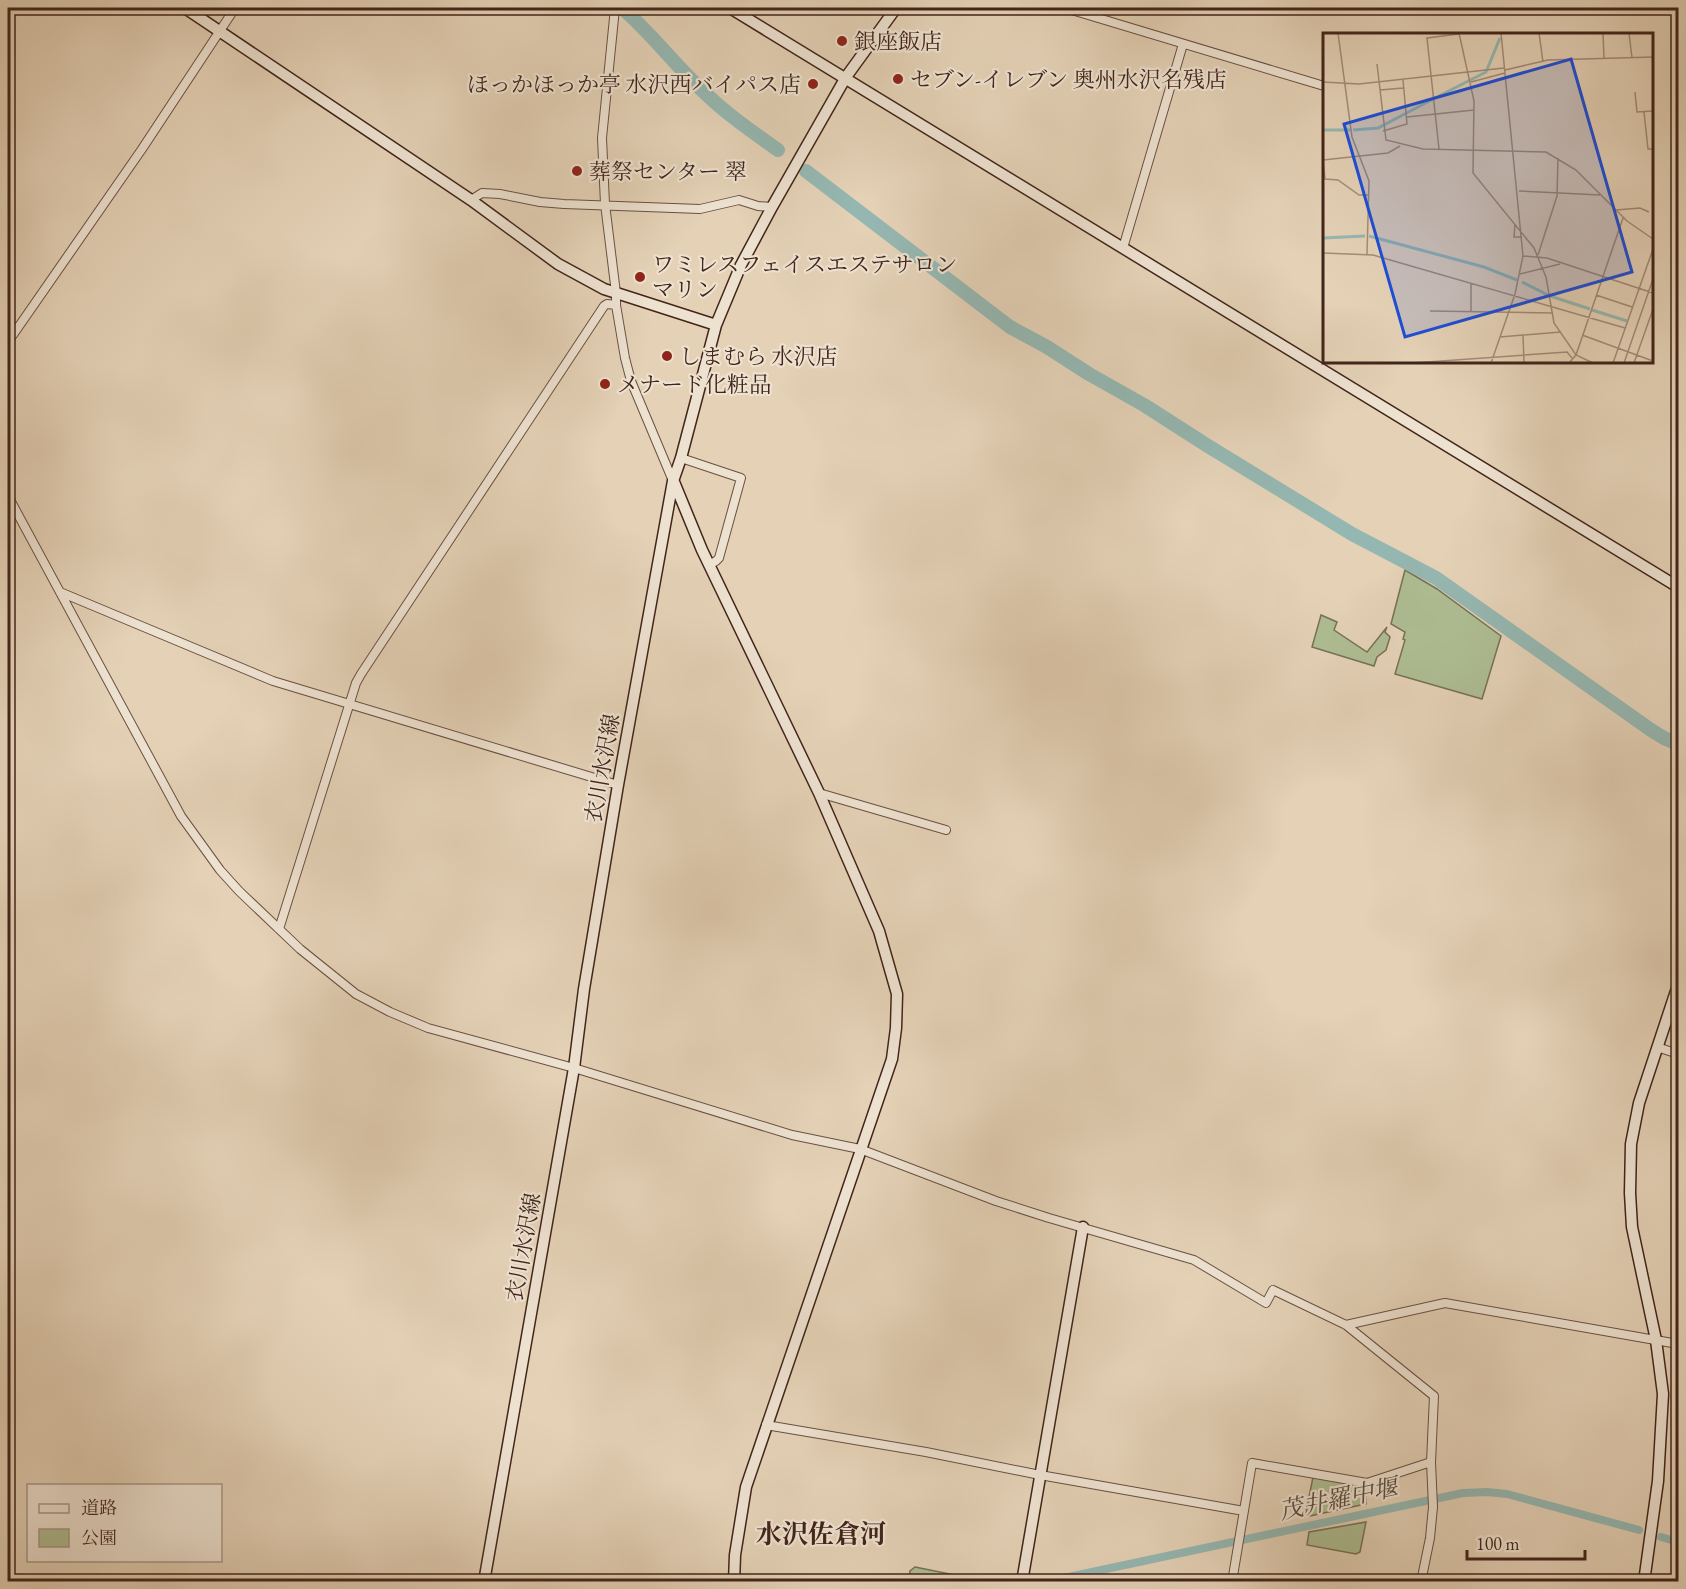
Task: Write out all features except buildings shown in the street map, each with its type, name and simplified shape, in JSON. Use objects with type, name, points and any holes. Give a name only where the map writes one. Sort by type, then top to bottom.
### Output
[{"type":"street","points":[[185,8],[471,200],[558,264],[604,289],[716,325]]},
{"type":"street","points":[[8,342],[142,149],[235,8]]},
{"type":"street","points":[[615,8],[602,138],[605,204],[616,305],[631,381],[709,565],[819,793],[879,931],[897,994],[892,1059],[746,1487],[735,1555],[734,1581]]},
{"type":"street","points":[[730,8],[1678,588]]},
{"type":"street","name":"衣川水沢線","points":[[484,1581],[574,1068],[584,988],[618,785],[674,481],[716,325],[741,265],[846,77],[896,8]]},
{"type":"street","points":[[1065,8],[1323,86]]},
{"type":"street","points":[[1123,248],[1183,44]]},
{"type":"street","points":[[471,200],[482,193],[540,202],[700,209],[739,200],[758,206],[772,207]]},
{"type":"street","points":[[279,928],[361,674],[604,306],[616,305]]},
{"type":"street","points":[[681,458],[739,477],[741,480],[719,558],[709,565]]},
{"type":"street","points":[[8,496],[181,816],[220,870],[239,891],[300,949],[356,994],[428,1028],[574,1068],[792,1136],[860,1149],[996,1202],[1194,1260],[1266,1303],[1274,1290],[1346,1325],[1434,1396],[1430,1538],[1421,1581]]},
{"type":"street","points":[[60,592],[273,681],[618,785]]},
{"type":"street","points":[[819,793],[946,830]]},
{"type":"street","points":[[1644,1581],[1658,1481],[1662,1394],[1656,1340],[1632,1227],[1631,1144],[1639,1104],[1678,985]]},
{"type":"street","points":[[1657,1047],[1678,1054]]},
{"type":"street","points":[[1022,1581],[1083,1227]]},
{"type":"street","points":[[1346,1325],[1444,1303],[1678,1344]]},
{"type":"street","points":[[766,1425],[1244,1511]]},
{"type":"street","points":[[1232,1581],[1252,1463],[1367,1483],[1431,1462]]},
{"type":"green space","points":[[1405,570],[1437,589],[1501,636],[1482,699],[1395,674],[1405,640],[1403,639],[1405,632],[1391,624]]},
{"type":"green space","points":[[1321,615],[1337,622],[1334,630],[1367,652],[1387,627],[1385,632],[1390,637],[1386,650],[1377,657],[1374,666],[1312,647]]},
{"type":"green space","points":[[1313,1477],[1365,1487],[1366,1504],[1305,1517]]},
{"type":"green space","points":[[1366,1522],[1360,1552],[1356,1554],[1307,1545],[1309,1532]]},
{"type":"green space","points":[[915,1567],[960,1576],[959,1581],[908,1581],[910,1571]]},
{"type":"waterway","points":[[622,8],[711,98],[738,122],[778,150]]},
{"type":"waterway","points":[[806,171],[1010,327],[1144,405],[1352,534],[1436,578],[1651,730],[1678,744]]},
{"type":"waterway","name":"茂井羅中堰","points":[[1045,1582],[1463,1493],[1507,1494],[1639,1530]]},
{"type":"waterway","name":"茂井羅中堰","points":[[1661,1537],[1678,1542]]},
{"type":"place","name":"銀座飯店","points":[[842,41]]},
{"type":"place","name":"セブン-イレブン 奥州水沢名残店","points":[[898,79]]},
{"type":"place","name":"ほっかほっか亭 水沢西バイパス店","points":[[813,84]]},
{"type":"place","name":"葬祭センター 翠","points":[[577,171]]},
{"type":"place","name":"ワミレスフェイスエステサロン マリン","points":[[640,277]]},
{"type":"place","name":"しまむら 水沢店","points":[[667,356]]},
{"type":"place","name":"メナード化粧品","points":[[605,384]]},
{"type":"district","name":"水沢佐倉河","points":[[821,1534]]}]
